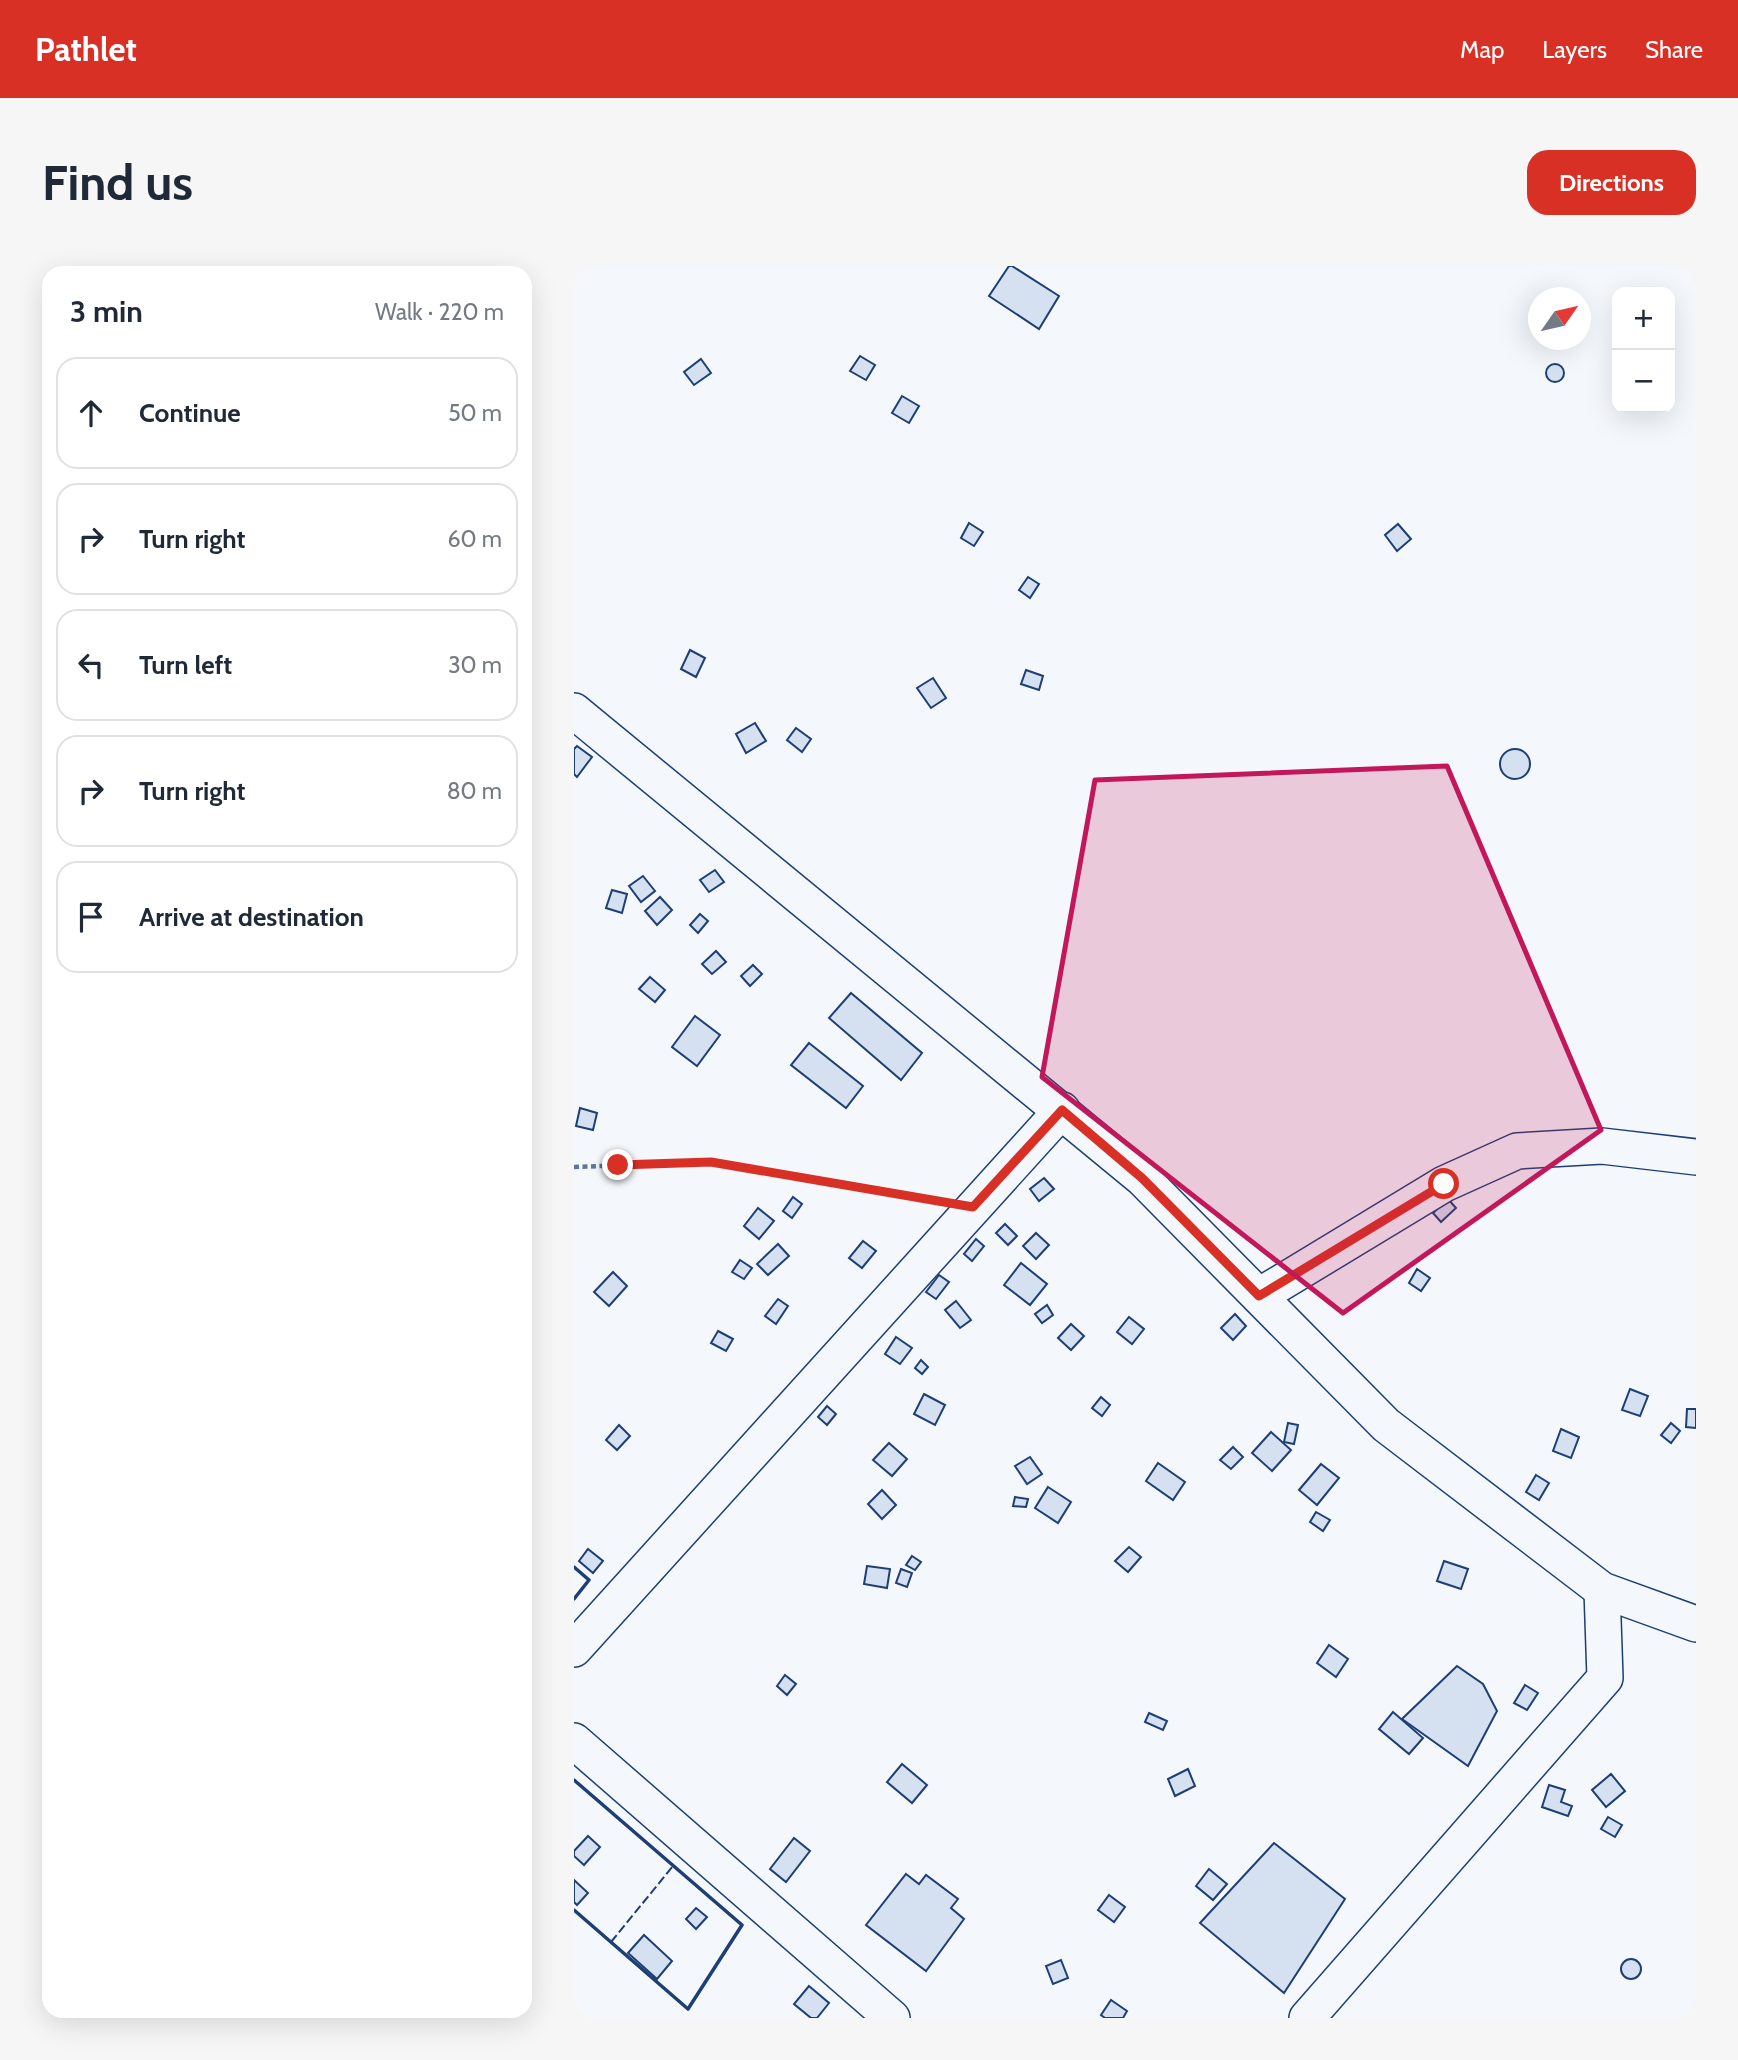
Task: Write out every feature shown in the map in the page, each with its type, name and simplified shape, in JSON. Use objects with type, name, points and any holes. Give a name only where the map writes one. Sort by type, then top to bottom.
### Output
[{"type":"street","points":[[574,711],[1142,1178],[1386,1426],[1602,1590],[1696,1624]]},
{"type":"street","points":[[574,1648],[1062,1110]]},
{"type":"street","points":[[1259,1296],[1444,1184],[1517,1151],[1602,1146],[1696,1157]]},
{"type":"street","points":[[1307,2018],[1605,1678],[1602,1590]]},
{"type":"street","points":[[574,1741],[892,2018]]},
{"type":"path","points":[[574,1167],[711,1162],[973,1207]]},
{"type":"highlighted area","points":[[1447,766],[1601,1130],[1343,1313],[1042,1077],[1095,780]]},
{"type":"building","points":[[1009,266],[1059,296],[1039,329],[989,296]]},
{"type":"building","points":[[860,356],[875,365],[866,380],[850,371]]},
{"type":"building","points":[[701,359],[711,373],[694,385],[684,372]]},
{"type":"building","points":[[1551,364],[1559,364],[1564,373],[1562,380],[1551,382],[1546,377],[1546,369]]},
{"type":"building","points":[[902,396],[919,406],[909,423],[892,413]]},
{"type":"building","points":[[969,523],[983,532],[974,546],[961,538]]},
{"type":"building","points":[[1398,524],[1411,539],[1397,551],[1385,535]]},
{"type":"building","points":[[1028,577],[1039,584],[1030,598],[1019,590]]},
{"type":"building","points":[[690,650],[705,658],[696,677],[681,669]]},
{"type":"building","points":[[1026,670],[1043,676],[1039,690],[1021,684]]},
{"type":"building","points":[[933,678],[946,698],[931,708],[917,688]]},
{"type":"building","points":[[755,723],[766,741],[746,753],[736,734]]},
{"type":"building","points":[[796,728],[811,739],[802,752],[787,740]]},
{"type":"building","points":[[577,746],[592,757],[577,777],[574,774],[574,749]]},
{"type":"building","points":[[1515,749],[1526,753],[1530,764],[1526,775],[1515,779],[1504,775],[1500,764],[1504,753]]},
{"type":"building","points":[[715,870],[724,882],[709,892],[700,880]]},
{"type":"building","points":[[643,876],[655,891],[641,902],[629,886]]},
{"type":"building","points":[[612,890],[627,894],[622,913],[606,908]]},
{"type":"building","points":[[660,897],[672,910],[657,925],[645,911]]},
{"type":"building","points":[[700,914],[708,921],[698,933],[690,925]]},
{"type":"building","points":[[716,951],[726,962],[712,974],[702,964]]},
{"type":"building","points":[[753,965],[762,974],[750,986],[741,976]]},
{"type":"building","points":[[650,977],[665,990],[655,1002],[639,989]]},
{"type":"building","points":[[851,993],[922,1053],[901,1080],[829,1018]]},
{"type":"building","points":[[695,1016],[720,1035],[697,1066],[672,1047]]},
{"type":"building","points":[[809,1043],[863,1086],[846,1108],[791,1065]]},
{"type":"building","points":[[580,1108],[597,1113],[593,1130],[576,1126]]},
{"type":"building","points":[[1044,1178],[1054,1189],[1039,1201],[1030,1189]]},
{"type":"building","points":[[793,1197],[802,1204],[792,1218],[783,1211]]},
{"type":"building","points":[[1448,1199],[1456,1208],[1441,1222],[1433,1213]]},
{"type":"building","points":[[758,1208],[774,1221],[759,1239],[744,1226]]},
{"type":"building","points":[[1005,1224],[1017,1236],[1008,1245],[996,1233]]},
{"type":"building","points":[[1036,1233],[1049,1245],[1036,1259],[1023,1246]]},
{"type":"building","points":[[976,1239],[984,1246],[972,1261],[964,1254]]},
{"type":"building","points":[[863,1241],[876,1251],[862,1268],[849,1258]]},
{"type":"building","points":[[778,1244],[789,1256],[768,1275],[757,1264]]},
{"type":"building","points":[[740,1260],[752,1268],[744,1279],[732,1272]]},
{"type":"building","points":[[1021,1263],[1047,1284],[1030,1305],[1004,1285]]},
{"type":"building","points":[[1417,1269],[1430,1278],[1421,1291],[1409,1283]]},
{"type":"building","points":[[613,1272],[627,1286],[609,1306],[594,1292]]},
{"type":"building","points":[[939,1275],[949,1282],[936,1299],[926,1292]]},
{"type":"building","points":[[778,1299],[788,1306],[776,1324],[765,1316]]},
{"type":"building","points":[[956,1301],[971,1320],[960,1328],[945,1310]]},
{"type":"building","points":[[1047,1305],[1053,1315],[1042,1323],[1035,1314]]},
{"type":"building","points":[[1235,1314],[1246,1326],[1233,1340],[1221,1328]]},
{"type":"building","points":[[1129,1317],[1144,1329],[1132,1344],[1117,1332]]},
{"type":"building","points":[[1071,1324],[1084,1336],[1071,1350],[1058,1338]]},
{"type":"building","points":[[718,1331],[733,1339],[726,1351],[711,1343]]},
{"type":"building","points":[[896,1337],[912,1348],[900,1364],[885,1354]]},
{"type":"building","points":[[921,1360],[928,1367],[922,1374],[915,1368]]},
{"type":"building","points":[[1630,1389],[1648,1396],[1640,1416],[1622,1410]]},
{"type":"building","points":[[924,1394],[945,1405],[935,1425],[914,1414]]},
{"type":"building","points":[[1101,1397],[1110,1405],[1102,1416],[1092,1408]]},
{"type":"building","points":[[827,1406],[836,1414],[827,1425],[818,1417]]},
{"type":"building","points":[[1687,1409],[1696,1409],[1696,1428],[1686,1427]]},
{"type":"building","points":[[1288,1423],[1298,1425],[1294,1444],[1284,1442]]},
{"type":"building","points":[[1671,1423],[1680,1431],[1671,1443],[1661,1435]]},
{"type":"building","points":[[619,1425],[630,1436],[617,1450],[606,1440]]},
{"type":"building","points":[[1561,1429],[1579,1437],[1571,1458],[1553,1451]]},
{"type":"building","points":[[1271,1432],[1291,1450],[1272,1471],[1252,1453]]},
{"type":"building","points":[[889,1443],[907,1459],[892,1476],[873,1460]]},
{"type":"building","points":[[1233,1447],[1243,1457],[1231,1469],[1220,1460]]},
{"type":"building","points":[[1030,1457],[1042,1474],[1027,1484],[1015,1466]]},
{"type":"building","points":[[1158,1463],[1185,1482],[1173,1500],[1146,1481]]},
{"type":"building","points":[[1321,1464],[1339,1478],[1317,1505],[1299,1490]]},
{"type":"building","points":[[1536,1475],[1549,1483],[1539,1500],[1526,1492]]},
{"type":"building","points":[[1048,1487],[1071,1502],[1058,1523],[1035,1508]]},
{"type":"building","points":[[882,1490],[896,1505],[882,1519],[868,1504]]},
{"type":"building","points":[[1015,1497],[1028,1499],[1026,1507],[1013,1506]]},
{"type":"building","points":[[1316,1512],[1330,1520],[1323,1531],[1310,1522]]},
{"type":"building","points":[[1129,1547],[1141,1557],[1128,1572],[1115,1561]]},
{"type":"building","points":[[588,1549],[603,1561],[593,1573],[579,1561]]},
{"type":"building","points":[[912,1556],[921,1562],[915,1570],[906,1565]]},
{"type":"building","points":[[1444,1561],[1468,1569],[1461,1589],[1437,1581]]},
{"type":"building","points":[[867,1566],[890,1569],[887,1588],[864,1584]]},
{"type":"building","points":[[901,1569],[912,1573],[907,1587],[896,1583]]},
{"type":"building","points":[[1329,1645],[1348,1659],[1336,1677],[1317,1663]]},
{"type":"building","points":[[1457,1666],[1483,1684],[1497,1711],[1468,1766],[1402,1719]]},
{"type":"building","points":[[785,1675],[796,1684],[787,1695],[777,1686]]},
{"type":"building","points":[[1525,1685],[1538,1693],[1527,1710],[1514,1703]]},
{"type":"building","points":[[1393,1712],[1423,1738],[1409,1754],[1379,1729]]},
{"type":"building","points":[[1149,1713],[1167,1721],[1163,1730],[1145,1722]]},
{"type":"building","points":[[902,1764],[927,1785],[912,1803],[887,1782]]},
{"type":"building","points":[[1188,1769],[1195,1786],[1175,1796],[1168,1779]]},
{"type":"building","points":[[1611,1774],[1625,1791],[1606,1807],[1592,1790]]},
{"type":"building","points":[[1549,1785],[1565,1790],[1561,1802],[1572,1806],[1568,1816],[1542,1807]]},
{"type":"building","points":[[1608,1817],[1622,1825],[1615,1837],[1601,1829]]},
{"type":"building","points":[[588,1836],[600,1847],[584,1865],[574,1856],[574,1851]]},
{"type":"building","points":[[794,1838],[810,1851],[786,1882],[770,1869]]},
{"type":"building","points":[[1274,1843],[1345,1899],[1284,1993],[1200,1923]]},
{"type":"building","points":[[1209,1869],[1227,1884],[1213,1900],[1196,1886]]},
{"type":"building","points":[[906,1874],[919,1884],[926,1875],[958,1899],[951,1908],[964,1919],[926,1971],[866,1925]]},
{"type":"building","points":[[574,1880],[588,1893],[577,1905],[574,1902]]},
{"type":"building","points":[[1109,1895],[1125,1907],[1114,1922],[1098,1910]]},
{"type":"building","points":[[696,1908],[707,1917],[696,1929],[686,1919]]},
{"type":"building","points":[[644,1935],[672,1961],[657,1979],[628,1953]]},
{"type":"building","points":[[1631,1959],[1638,1962],[1641,1969],[1638,1976],[1631,1979],[1624,1976],[1621,1969],[1624,1962]]},
{"type":"building","points":[[1061,1960],[1068,1978],[1053,1984],[1046,1966]]},
{"type":"building","points":[[809,1986],[829,2003],[817,2018],[811,2018],[794,2004]]},
{"type":"building","points":[[1111,2000],[1127,2011],[1123,2018],[1105,2018],[1101,2015]]},
{"type":"fence","points":[[611,1942],[673,1866]]},
{"type":"wall","points":[[574,1567],[589,1580],[574,1599]]},
{"type":"wall","points":[[574,1780],[742,1925],[688,2009],[574,1910]]},
{"type":"route","points":[[618,1165],[711,1162],[973,1207],[1062,1110],[1142,1178],[1259,1296],[1444,1184]]}]
